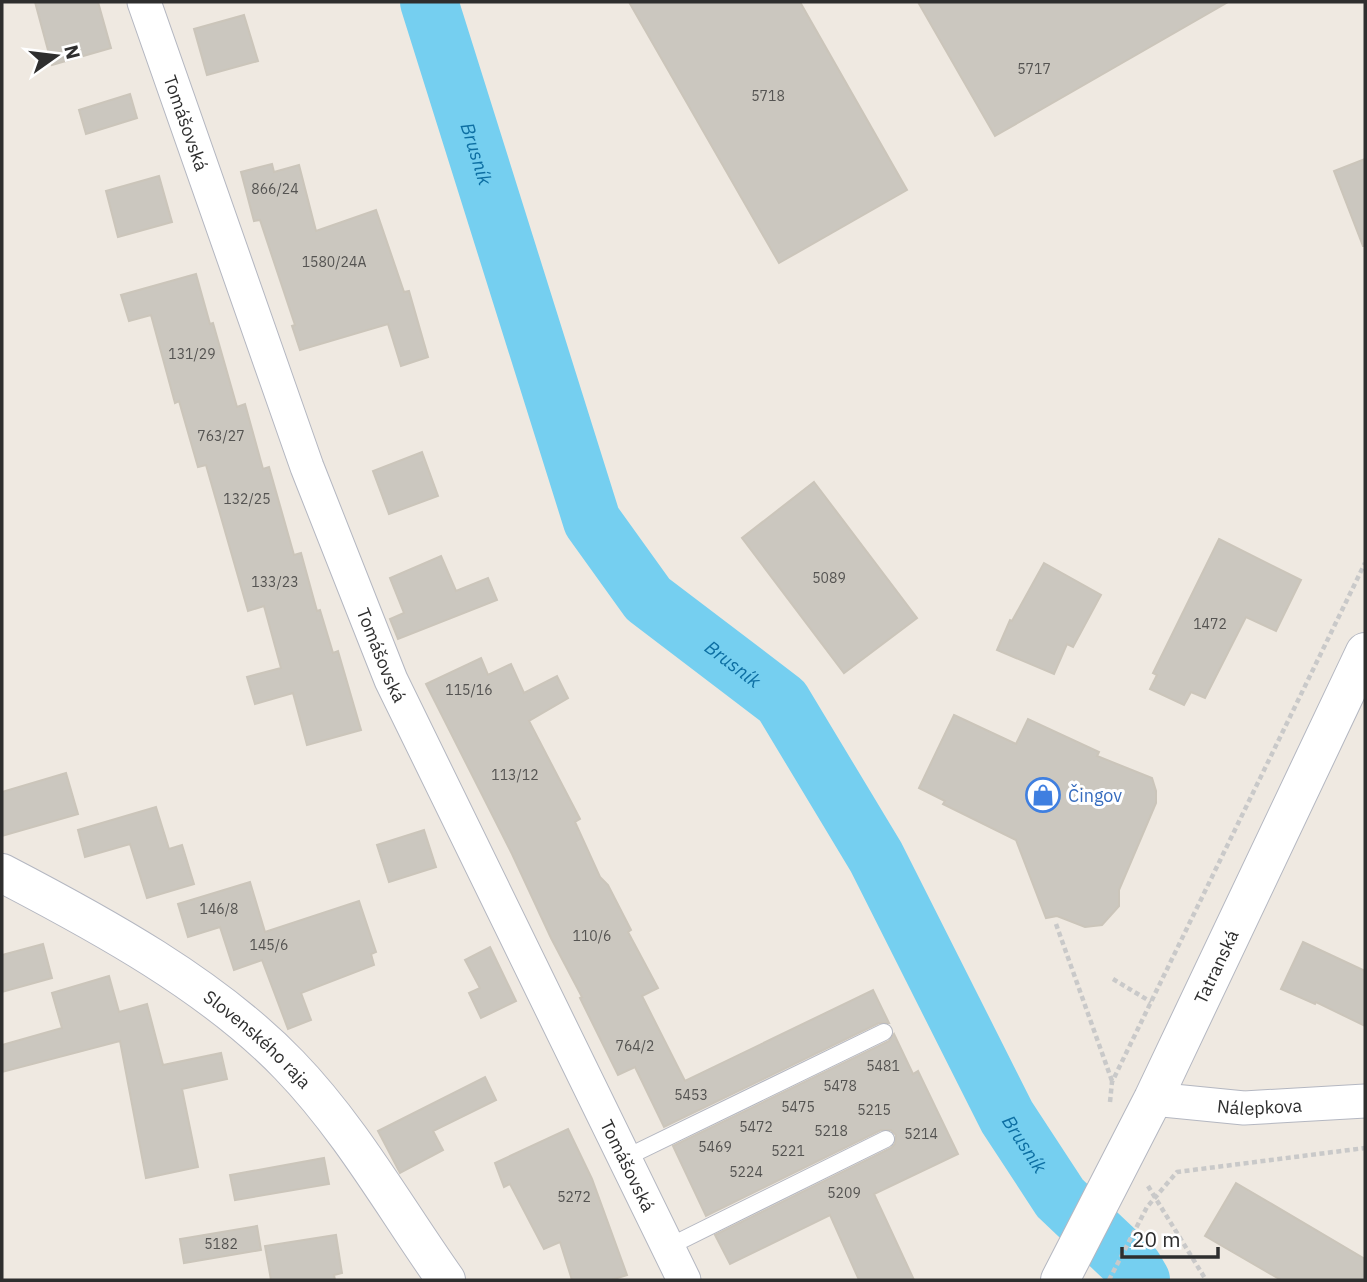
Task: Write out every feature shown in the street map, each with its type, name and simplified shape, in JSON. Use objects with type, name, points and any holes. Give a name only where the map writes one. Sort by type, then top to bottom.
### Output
[{"type":"main road","name":"Tatranská","points":[[1060,1280],[1131,1174],[1153,1099],[1365,652]]},
{"type":"main road","name":"Slovenského raja","points":[[2,873],[154,959],[234,1014],[262,1038],[290,1065],[347,1136],[446,1280]]},
{"type":"street","name":"Tomášovská","points":[[144,2],[307,467],[391,680],[684,1280]]},
{"type":"street","name":"Nálepkova","points":[[1153,1099],[1244,1108],[1365,1101]]},
{"type":"lane","points":[[625,1158],[884,1032]]},
{"type":"lane","points":[[668,1247],[886,1139]]},
{"type":"path","points":[[1110,1105],[1112,1082],[1365,563]]},
{"type":"path","points":[[1056,924],[1112,1082]]},
{"type":"path","points":[[1113,979],[1151,1002]]},
{"type":"path","points":[[1109,1280],[1147,1207],[1177,1172],[1365,1147]]},
{"type":"path","points":[[1131,1174],[1156,1197],[1206,1280]]},
{"type":"building","points":[[35,2],[98,2],[111,48],[52,65]]},
{"type":"building","points":[[629,2],[800,2],[907,190],[779,263]]},
{"type":"building","points":[[918,2],[1228,2],[995,136]]},
{"type":"building","points":[[244,15],[258,61],[207,75],[194,29]]},
{"type":"building","points":[[130,94],[137,118],[86,134],[79,110]]},
{"type":"building","points":[[1365,159],[1365,246],[1363,246],[1334,171]]},
{"type":"building","points":[[272,164],[274,172],[299,165],[316,231],[376,210],[404,292],[409,291],[428,357],[401,366],[388,324],[300,350],[292,326],[295,325],[260,220],[254,221],[241,172]]},
{"type":"building","points":[[159,176],[172,222],[118,237],[106,191]]},
{"type":"building","points":[[196,274],[237,407],[245,404],[263,469],[269,467],[294,555],[301,553],[317,611],[320,610],[333,653],[338,651],[361,730],[307,745],[293,693],[255,704],[247,677],[281,668],[264,606],[248,611],[206,465],[198,467],[179,401],[175,403],[151,315],[129,321],[121,295]]},
{"type":"building","points":[[422,452],[438,496],[389,514],[373,471]]},
{"type":"building","points":[[814,482],[917,618],[844,673],[742,538]]},
{"type":"building","points":[[1219,539],[1301,580],[1276,631],[1246,617],[1205,698],[1191,692],[1184,705],[1150,689],[1157,675],[1153,673]]},
{"type":"building","points":[[441,556],[456,591],[488,578],[497,600],[398,639],[390,619],[404,613],[390,578]]},
{"type":"building","points":[[1044,563],[1101,595],[1073,647],[1067,644],[1054,674],[997,650],[1010,620],[1012,621]]},
{"type":"building","points":[[481,658],[488,675],[511,664],[524,693],[557,676],[568,698],[529,721],[580,819],[575,822],[600,877],[608,885],[631,930],[628,932],[658,988],[642,996],[685,1081],[873,990],[889,1023],[879,1023],[664,1127],[635,1067],[618,1075],[512,854],[426,684]]},
{"type":"building","points":[[954,715],[1016,744],[1028,719],[1099,752],[1097,756],[1152,778],[1156,803],[1119,890],[1119,906],[1102,925],[1085,927],[1057,916],[1046,918],[1016,840],[943,804],[945,801],[919,788]]},
{"type":"building","points":[[66,773],[78,814],[2,836],[2,792]]},
{"type":"building","points":[[156,807],[169,849],[182,845],[194,884],[147,898],[130,844],[85,857],[78,830]]},
{"type":"building","points":[[424,830],[436,867],[389,882],[377,845]]},
{"type":"building","points":[[250,882],[265,932],[359,901],[376,952],[371,954],[374,965],[301,993],[311,1020],[288,1029],[262,960],[234,970],[220,927],[188,937],[178,904]]},
{"type":"building","points":[[1303,942],[1365,971],[1365,1026],[1316,1002],[1315,1004],[1281,989]]},
{"type":"building","points":[[43,944],[52,978],[2,992],[2,955]]},
{"type":"building","points":[[490,947],[516,1001],[481,1018],[469,993],[480,988],[465,960]]},
{"type":"building","points":[[109,976],[119,1012],[147,1004],[163,1065],[221,1053],[227,1079],[182,1089],[198,1167],[146,1178],[120,1041],[2,1072],[2,1045],[62,1028],[52,993]]},
{"type":"building","points":[[894,1034],[913,1074],[918,1071],[958,1154],[874,1194],[914,1280],[859,1280],[830,1215],[730,1264],[715,1235],[891,1148],[895,1144],[896,1135],[891,1130],[881,1130],[706,1216],[673,1146],[889,1041]]},
{"type":"building","points":[[485,1077],[496,1100],[433,1131],[443,1150],[400,1173],[378,1131]]},
{"type":"building","points":[[568,1129],[592,1179],[627,1275],[611,1280],[572,1280],[560,1242],[544,1249],[510,1184],[504,1187],[495,1163]]},
{"type":"building","points":[[324,1158],[329,1184],[235,1200],[230,1175]]},
{"type":"building","points":[[1236,1183],[1365,1259],[1365,1280],[1281,1280],[1205,1236]]},
{"type":"building","points":[[257,1226],[261,1250],[184,1263],[180,1239]]},
{"type":"building","points":[[336,1235],[342,1273],[334,1275],[335,1280],[271,1280],[265,1246]]},
{"type":"waterway","name":"Brusník","points":[[429,2],[592,521],[648,599],[782,701],[876,857],[1007,1117],[1060,1198],[1134,1268],[1141,1280]]},
{"type":"place","name":"Čingov","points":[[1043,795]]}]
